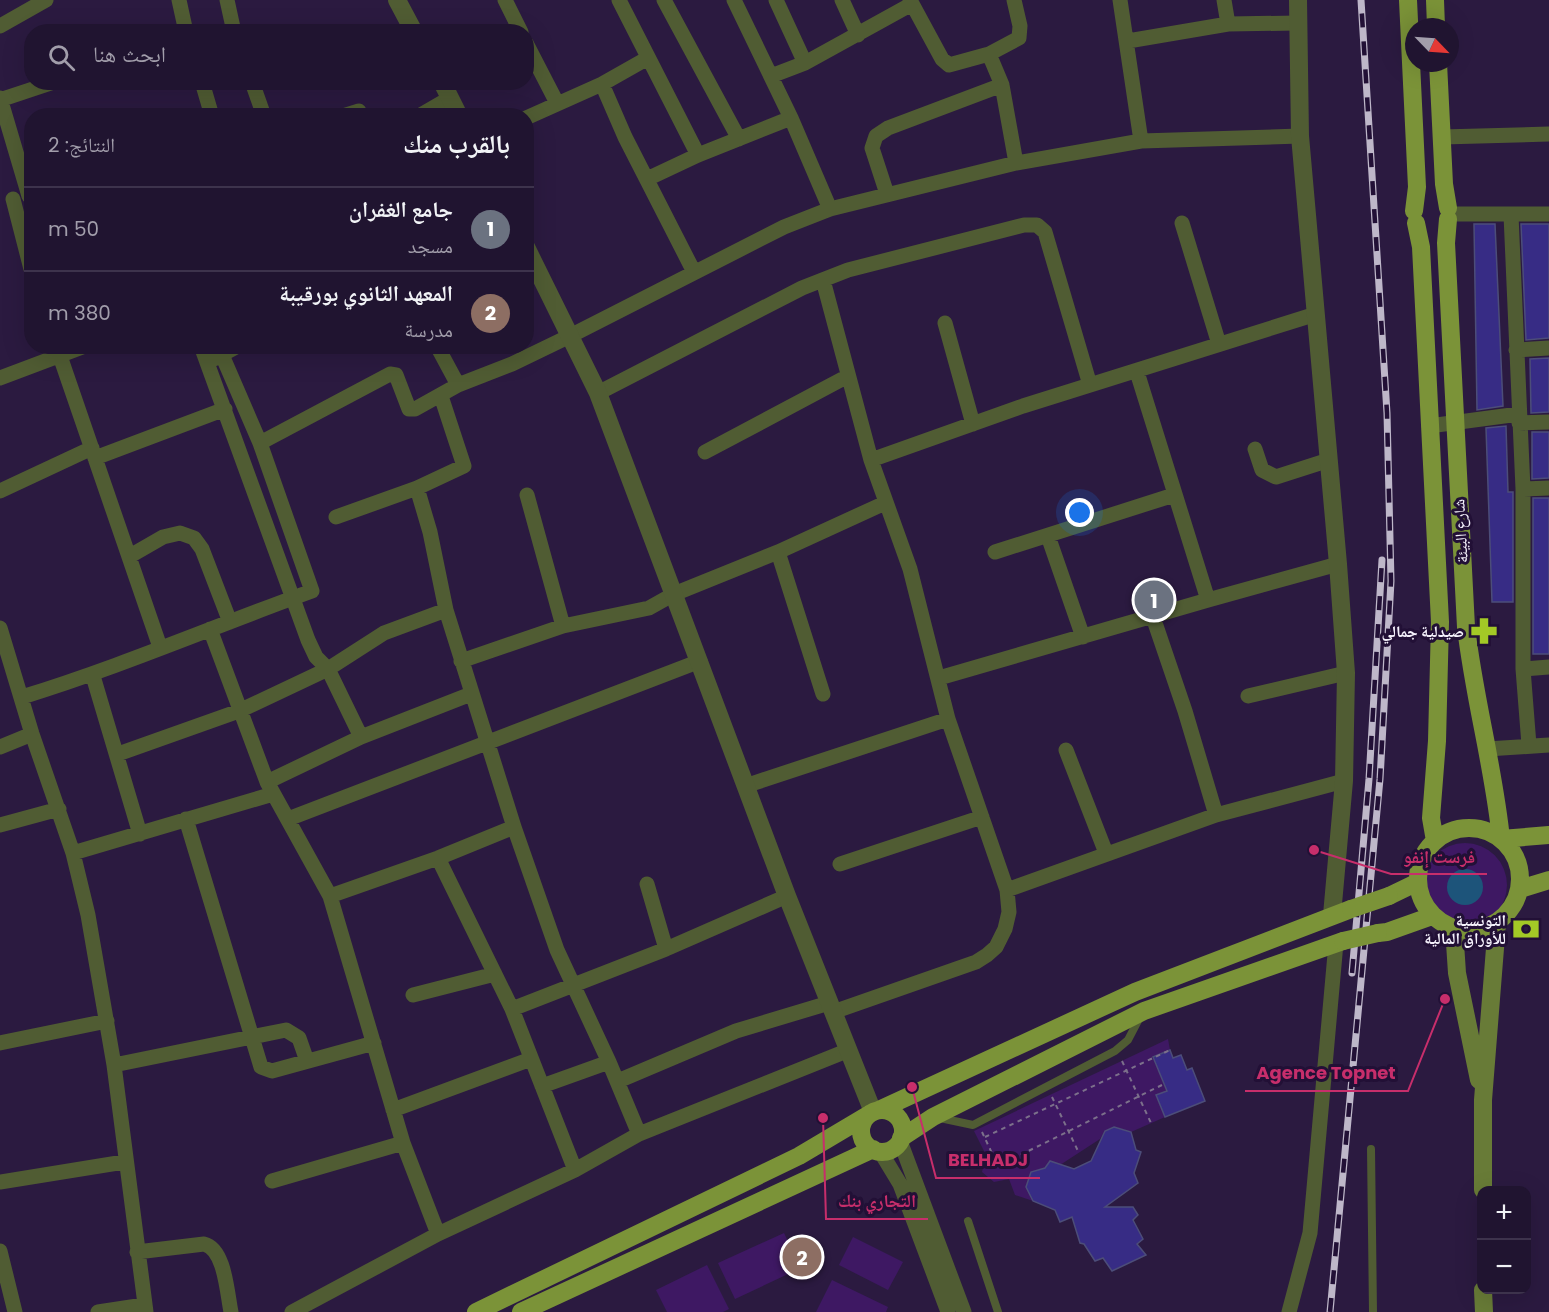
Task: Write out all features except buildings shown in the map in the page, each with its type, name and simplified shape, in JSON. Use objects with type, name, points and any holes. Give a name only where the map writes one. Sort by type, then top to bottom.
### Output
[{"type":"main road","name":"شارع البيئة","points":[[1408,0],[1417,187],[1415,217],[1421,247],[1440,622],[1437,741],[1431,818],[1435,842]]},
{"type":"main road","points":[[1435,0],[1436,18]]},
{"type":"main road","name":"شارع البيئة","points":[[1438,72],[1444,184],[1448,214],[1446,243],[1466,627],[1472,681],[1487,749],[1501,839]]},
{"type":"main road","points":[[1430,196],[1441,199],[1448,214],[1441,229],[1430,232],[1415,217],[1419,201],[1430,196]]},
{"type":"main road","points":[[1428,392],[1454,391]]},
{"type":"main road","points":[[1472,828],[1501,839],[1515,856],[1519,867],[1520,889],[1515,902],[1497,923],[1472,931],[1454,928],[1432,916],[1422,900],[1418,882],[1419,867],[1425,853],[1435,842],[1452,831],[1472,828]]},
{"type":"main road","points":[[1501,839],[1549,835]]},
{"type":"main road","points":[[1520,889],[1549,880]]},
{"type":"main road","points":[[476,1312],[799,1156],[873,1112],[1135,992],[1332,915],[1389,896],[1418,882]]},
{"type":"main road","points":[[521,1312],[876,1150],[892,1149],[900,1140],[933,1117],[1144,1011],[1340,942],[1388,932],[1432,916]]},
{"type":"main road","points":[[1483,1186],[1483,1100],[1497,923]]},
{"type":"main road","points":[[1454,928],[1457,973],[1483,1100]]},
{"type":"main road","points":[[873,1112],[896,1115],[902,1126],[900,1140]]},
{"type":"main road","points":[[873,1112],[862,1127],[861,1134],[867,1145],[876,1150]]},
{"type":"main road","points":[[1484,1294],[1484,1312]]},
{"type":"street","points":[[0,26],[46,0]]},
{"type":"street","points":[[179,0],[180,24]]},
{"type":"street","points":[[227,0],[232,24]]},
{"type":"street","points":[[396,0],[410,24]]},
{"type":"street","points":[[505,0],[517,24]]},
{"type":"street","points":[[664,0],[739,139]]},
{"type":"street","points":[[734,0],[792,118],[830,209]]},
{"type":"street","points":[[776,0],[806,63]]},
{"type":"street","points":[[842,0],[858,35]]},
{"type":"street","points":[[771,76],[806,63],[858,35],[911,2],[942,59],[949,65],[989,54],[1019,38],[1020,26],[1014,0]]},
{"type":"street","points":[[1120,0],[1128,41],[1141,141]]},
{"type":"street","points":[[1224,0],[1228,24]]},
{"type":"street","points":[[1298,0],[1300,136],[1346,673],[1344,781],[1332,915]]},
{"type":"street","points":[[624,2],[648,58],[698,155]]},
{"type":"street","points":[[1128,41],[1228,24],[1297,23]]},
{"type":"street","points":[[989,54],[1002,86],[1016,163]]},
{"type":"street","points":[[534,58],[557,103]]},
{"type":"street","points":[[534,114],[602,84],[648,58]]},
{"type":"street","points":[[602,84],[646,179],[694,272]]},
{"type":"street","points":[[887,194],[872,148],[876,136],[888,128],[1002,86]]},
{"type":"street","points":[[24,176],[0,99],[29,90]]},
{"type":"street","points":[[204,90],[210,108]]},
{"type":"street","points":[[255,90],[261,108]]},
{"type":"street","points":[[427,108],[446,90],[455,108]]},
{"type":"street","points":[[646,179],[698,155],[792,118]]},
{"type":"street","points":[[1442,137],[1549,135]]},
{"type":"street","points":[[534,353],[784,227],[830,209],[1016,163],[1141,141],[1300,136]]},
{"type":"street","points":[[24,196],[6,201],[24,251]]},
{"type":"street","points":[[1448,214],[1549,214]]},
{"type":"street","points":[[1511,215],[1523,489],[1523,669],[1529,745]]},
{"type":"street","points":[[1182,223],[1220,344]]},
{"type":"street","points":[[598,393],[802,288],[848,270],[1024,225],[1037,225],[1045,232],[1090,385]]},
{"type":"street","points":[[534,262],[572,335],[598,393],[787,896],[873,1112]]},
{"type":"street","points":[[618,1081],[736,1031],[831,1008],[976,962],[987,955],[1001,939],[1005,929],[1008,912],[1007,890],[948,719],[910,569],[871,460],[823,280]]},
{"type":"street","points":[[871,460],[1090,385],[1316,314]]},
{"type":"street","points":[[945,323],[973,424]]},
{"type":"street","points":[[1516,350],[1549,348]]},
{"type":"street","points":[[0,378],[56,354],[94,453],[160,647]]},
{"type":"street","points":[[204,354],[291,598],[316,657],[328,669],[362,737]]},
{"type":"street","points":[[441,354],[458,385]]},
{"type":"street","points":[[260,443],[390,374],[396,375],[412,411],[458,385],[533,354]]},
{"type":"street","points":[[22,698],[93,676],[160,647],[312,591],[260,443],[222,355],[207,363]]},
{"type":"street","points":[[1137,372],[1208,600]]},
{"type":"street","points":[[705,452],[848,375]]},
{"type":"street","points":[[336,517],[417,488],[464,466],[441,396]]},
{"type":"street","points":[[0,491],[94,453],[225,409]]},
{"type":"street","points":[[1429,426],[1519,418],[1549,422]]},
{"type":"street","points":[[1255,449],[1262,470],[1276,477],[1329,460]]},
{"type":"street","points":[[417,488],[430,532],[446,610],[460,661],[514,827],[557,950],[618,1081],[639,1134]]},
{"type":"street","points":[[1523,489],[1549,488]]},
{"type":"street","points":[[527,495],[563,626]]},
{"type":"street","points":[[995,552],[1174,495]]},
{"type":"street","points":[[460,661],[563,626],[649,608],[674,594],[778,552],[885,503]]},
{"type":"street","points":[[130,556],[163,537],[180,533],[194,538],[202,549],[230,622]]},
{"type":"street","points":[[1048,536],[1083,637]]},
{"type":"street","points":[[778,552],[823,694]]},
{"type":"street","points":[[939,678],[1338,564]]},
{"type":"street","points":[[118,754],[239,711],[328,669],[384,633],[446,610]]},
{"type":"street","points":[[1153,617],[1185,711],[1216,815]]},
{"type":"street","points":[[0,628],[32,734],[73,853],[88,915],[114,1065],[124,1162],[145,1308],[98,1312]]},
{"type":"street","points":[[210,629],[239,711],[270,788],[330,896],[403,1143],[438,1234]]},
{"type":"street","points":[[288,819],[700,661]]},
{"type":"street","points":[[1523,669],[1549,667]]},
{"type":"street","points":[[1248,696],[1346,673]]},
{"type":"street","points":[[93,676],[140,834]]},
{"type":"street","points":[[73,853],[186,819],[270,788],[362,737],[471,694]]},
{"type":"street","points":[[745,786],[948,719]]},
{"type":"street","points":[[0,747],[32,734]]},
{"type":"street","points":[[1487,749],[1549,744]]},
{"type":"street","points":[[1066,750],[1106,853]]},
{"type":"street","points":[[1007,890],[1216,815],[1344,781]]},
{"type":"street","points":[[0,825],[59,809]]},
{"type":"street","points":[[840,864],[982,818]]},
{"type":"street","points":[[186,819],[261,1067],[272,1071],[374,1043]]},
{"type":"street","points":[[330,896],[438,858],[514,827]]},
{"type":"street","points":[[438,858],[512,1010],[574,1170]]},
{"type":"street","points":[[647,884],[666,949]]},
{"type":"street","points":[[512,1010],[666,949],[787,896]]},
{"type":"street","points":[[1289,1312],[1310,1233],[1340,942]]},
{"type":"street","points":[[413,995],[495,974]]},
{"type":"street","points":[[0,1043],[107,1021]]},
{"type":"street","points":[[114,1065],[285,1030],[299,1038],[307,1060]]},
{"type":"street","points":[[292,1312],[438,1234],[574,1170],[639,1134],[849,1050]]},
{"type":"street","points":[[393,1110],[531,1059]]},
{"type":"street","points":[[542,1086],[609,1062]]},
{"type":"street","points":[[900,1140],[964,1312]]},
{"type":"street","points":[[272,1181],[403,1143]]},
{"type":"street","points":[[876,1150],[900,1184],[948,1312]]},
{"type":"street","points":[[0,1182],[124,1162]]},
{"type":"street","points":[[138,1252],[211,1245],[220,1257],[231,1312]]},
{"type":"street","points":[[0,1251],[15,1312]]},
{"type":"lane","points":[[933,1117],[973,1125],[1115,1051],[1128,1040],[1144,1011]]},
{"type":"lane","points":[[1371,1149],[1373,1312]]},
{"type":"lane","points":[[968,1221],[998,1312]]},
{"type":"path","points":[[985,1138],[1170,1050]]},
{"type":"path","points":[[1122,1061],[1151,1123]]},
{"type":"path","points":[[980,1128],[998,1166],[1164,1084]]},
{"type":"path","points":[[1051,1094],[1079,1153]]},
{"type":"shaded area","points":[[1465,843],[1481,846],[1495,855],[1504,869],[1507,885],[1504,901],[1495,915],[1481,924],[1465,927],[1449,924],[1435,915],[1426,901],[1423,885],[1426,869],[1435,855],[1449,846]]},
{"type":"shaded area","points":[[1168,1039],[1170,1050],[1153,1058],[1167,1091],[1156,1096],[1165,1117],[1131,1132],[1114,1127],[1105,1131],[1100,1139],[1060,1165],[1050,1161],[1045,1168],[1031,1172],[1026,1186],[1030,1193],[1035,1194],[1033,1201],[1015,1195],[1009,1179],[994,1182],[982,1172],[986,1155],[974,1131]]},
{"type":"shaded area","points":[[784,1233],[801,1268],[735,1299],[718,1263]]},
{"type":"shaded area","points":[[853,1237],[903,1262],[888,1290],[839,1265]]},
{"type":"shaded area","points":[[707,1265],[729,1309],[723,1312],[667,1312],[656,1290]]},
{"type":"shaded area","points":[[832,1280],[888,1307],[886,1312],[816,1312]]},
{"type":"water","points":[[1465,869],[1478,874],[1483,887],[1478,900],[1465,905],[1452,900],[1447,887],[1452,874]]},
{"type":"railway","points":[[1330,1312],[1380,779],[1391,581],[1387,413],[1361,0]]},
{"type":"railway","points":[[1352,973],[1369,779],[1382,560]]},
{"type":"place","name":"جامع الغفران","points":[[1154,600]]},
{"type":"place","name":"صيدلية جمالي","points":[[1484,631]]},
{"type":"place","name":"فرست إنفو","points":[[1314,850]]},
{"type":"place","name":"التونسية للأوراق المالية","points":[[1526,929]]},
{"type":"place","name":"Agence Topnet","points":[[1445,999]]},
{"type":"place","name":"BELHADJ","points":[[912,1087]]},
{"type":"place","name":"التجاري بنك","points":[[823,1118]]},
{"type":"place","name":"المعهد الثانوي بورقيبة","points":[[802,1257]]}]
